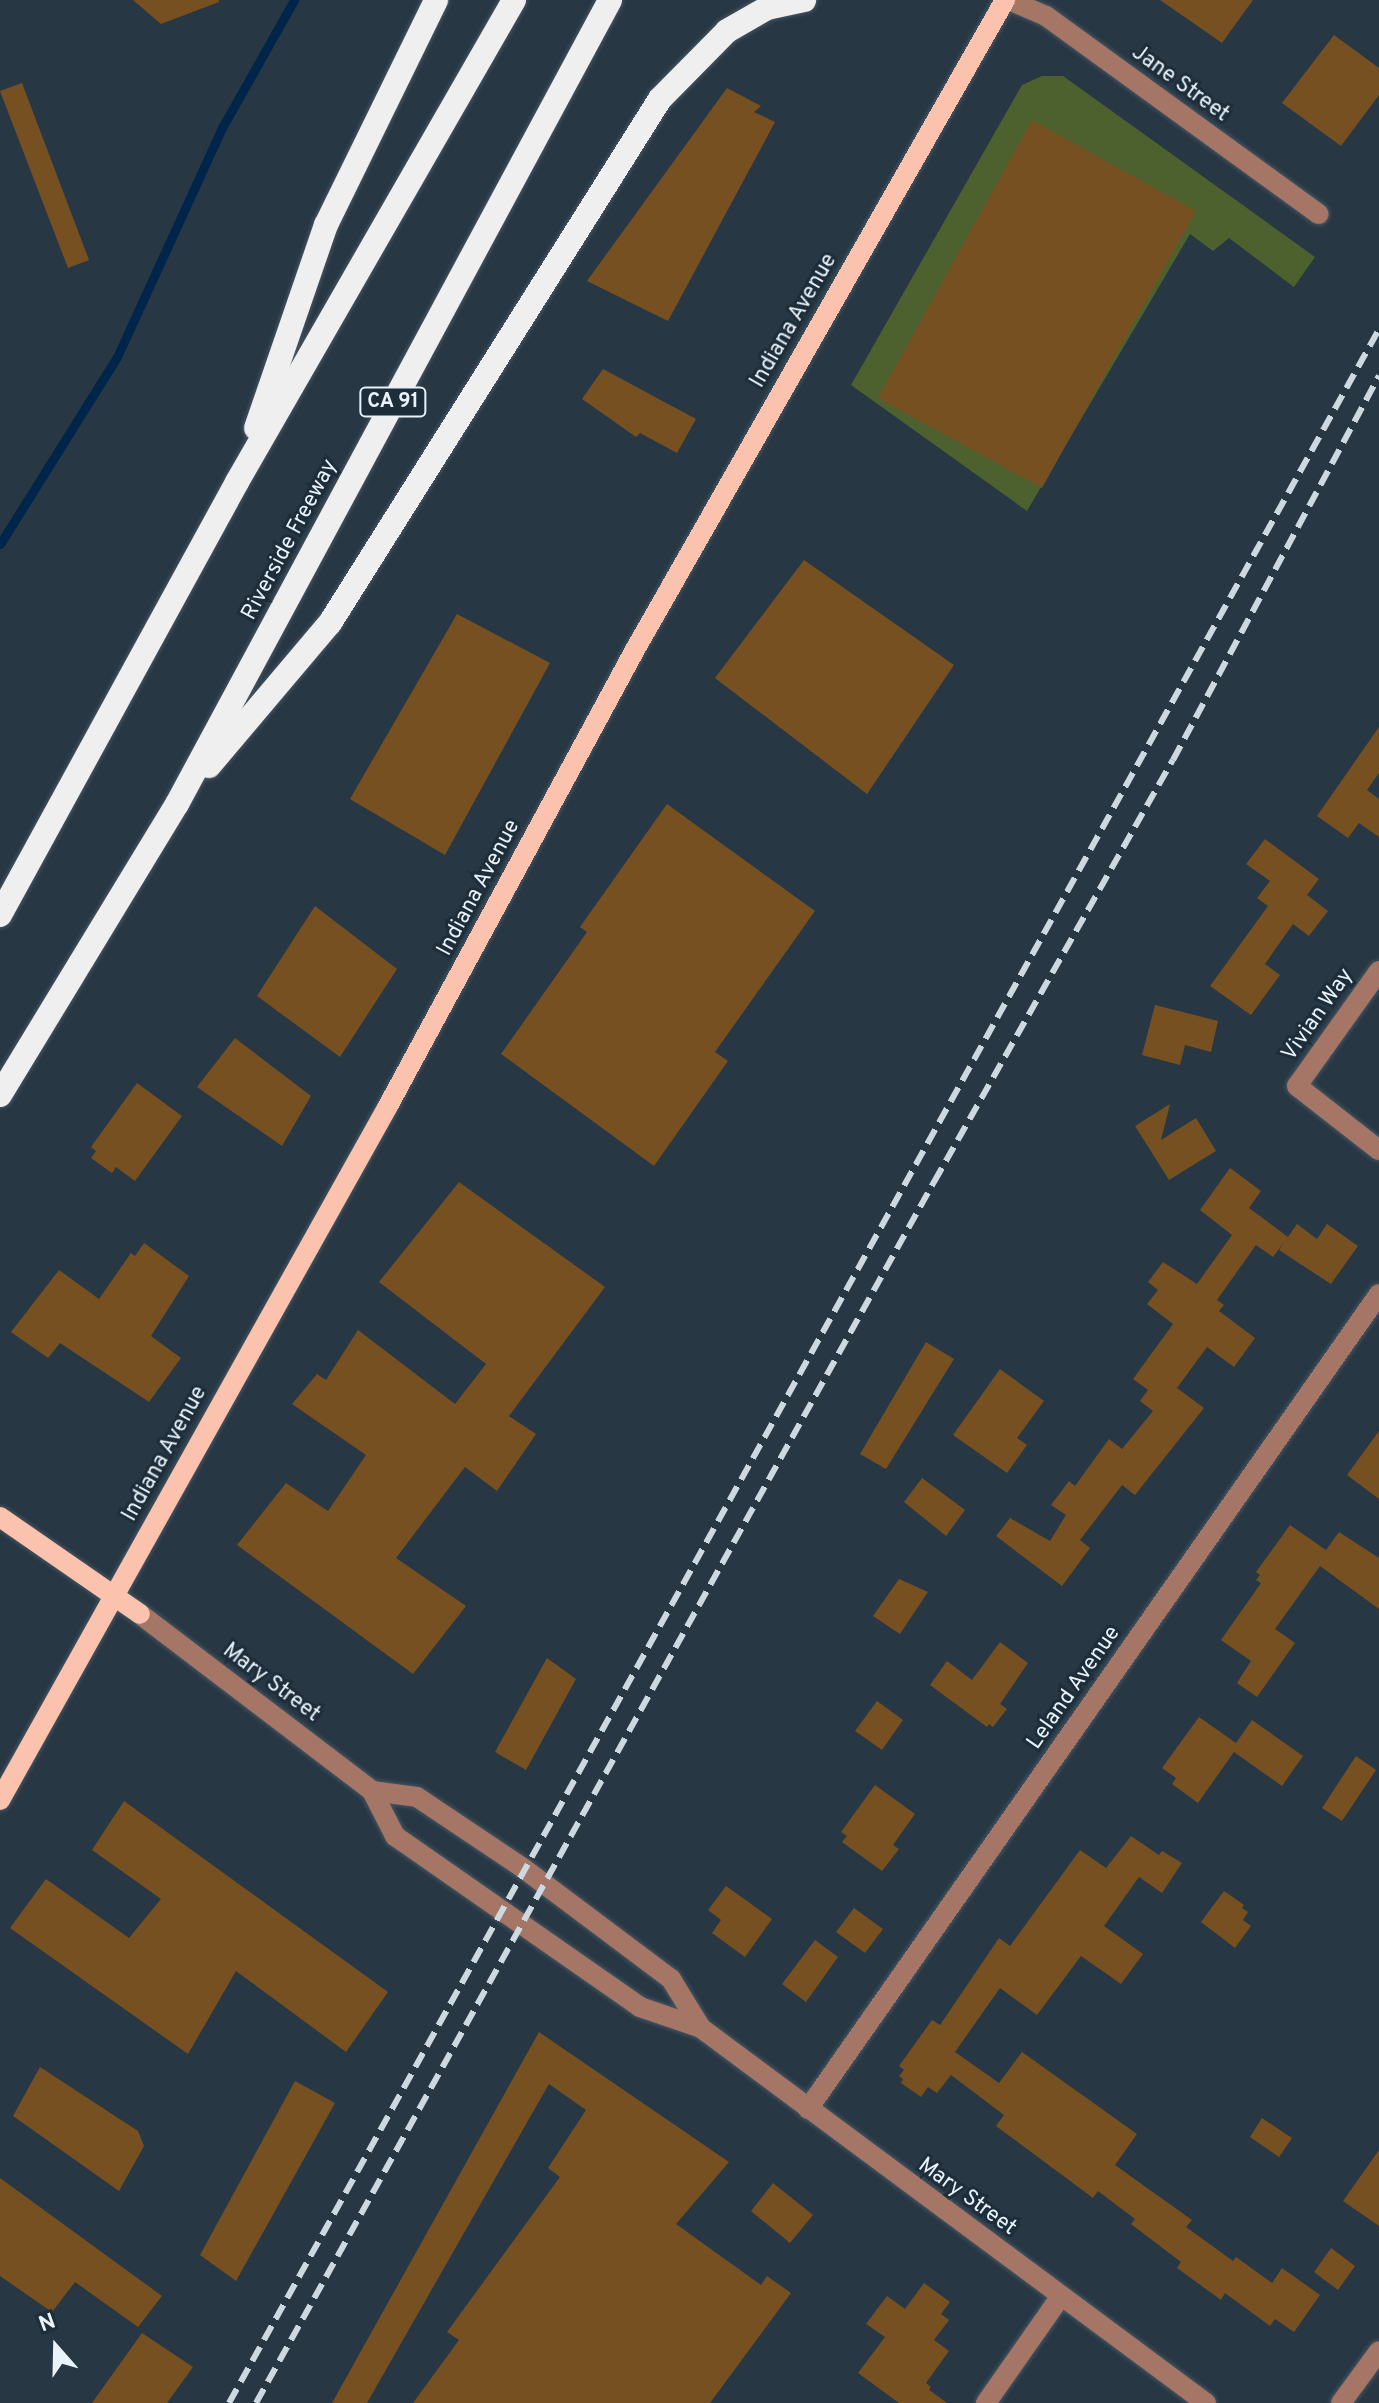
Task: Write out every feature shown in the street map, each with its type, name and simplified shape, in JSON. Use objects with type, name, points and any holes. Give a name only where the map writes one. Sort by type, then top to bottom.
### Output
[{"type":"highway","points":[[237,482],[326,225],[436,0]]},
{"type":"highway","points":[[0,915],[237,482],[514,0]]},
{"type":"highway","name":"Riverside Freeway","points":[[0,1095],[177,804],[610,0]]},
{"type":"highway","points":[[177,804],[330,623],[660,99],[727,31],[767,8],[804,0]]},
{"type":"main road","name":"Indiana Avenue","points":[[0,1800],[395,1094],[636,648],[1007,0]]},
{"type":"main road","points":[[0,1517],[140,1614]]},
{"type":"street","name":"Jane Street","points":[[1007,0],[1046,16],[1319,214]]},
{"type":"street","name":"Vivian Way","points":[[1379,971],[1297,1086],[1379,1150]]},
{"type":"street","name":"Leland Avenue","points":[[808,2109],[1379,1294]]},
{"type":"street","name":"Mary Street","points":[[140,1614],[372,1791],[395,1836],[640,2007],[701,2028],[1206,2403]]},
{"type":"street","name":"Mary Street","points":[[372,1791],[417,1797],[523,1868],[671,1979],[701,2028]]},
{"type":"street","points":[[986,2403],[1061,2296]]},
{"type":"street","points":[[1341,2403],[1379,2351]]},
{"type":"green space","points":[[1042,76],[1063,76],[1315,257],[1294,287],[1229,238],[1213,251],[1190,234],[1027,511],[851,385],[1022,85]]},
{"type":"building","points":[[133,0],[219,0],[219,2],[161,24]]},
{"type":"building","points":[[1160,0],[1253,0],[1222,43]]},
{"type":"building","points":[[1334,35],[1379,68],[1379,95],[1341,146],[1282,103]]},
{"type":"building","points":[[22,83],[89,260],[68,268],[0,91]]},
{"type":"building","points":[[727,88],[761,106],[754,112],[775,122],[668,321],[587,281]]},
{"type":"building","points":[[1032,120],[1196,211],[1042,488],[878,398]]},
{"type":"building","points":[[603,369],[696,419],[677,453],[640,433],[636,437],[582,399]]},
{"type":"building","points":[[804,560],[954,665],[867,794],[715,678]]},
{"type":"building","points":[[457,614],[550,663],[445,855],[350,799]]},
{"type":"building","points":[[1379,727],[1379,773],[1367,790],[1379,799],[1379,837],[1359,823],[1348,838],[1317,816]]},
{"type":"building","points":[[667,804],[815,911],[715,1052],[728,1061],[654,1166],[501,1054],[587,932],[580,927]]},
{"type":"building","points":[[1265,839],[1319,879],[1307,895],[1328,911],[1309,936],[1293,924],[1265,964],[1280,975],[1251,1015],[1210,986],[1268,906],[1257,898],[1270,881],[1246,864]]},
{"type":"building","points":[[315,906],[397,969],[340,1057],[257,996]]},
{"type":"building","points":[[1155,1005],[1218,1021],[1211,1052],[1185,1045],[1180,1065],[1142,1055]]},
{"type":"building","points":[[235,1038],[311,1096],[282,1146],[197,1087]]},
{"type":"building","points":[[137,1083],[182,1116],[135,1181],[116,1167],[112,1173],[91,1158],[96,1151],[91,1147]]},
{"type":"building","points":[[1170,1104],[1161,1140],[1196,1118],[1216,1151],[1169,1180],[1135,1126]]},
{"type":"building","points":[[1230,1168],[1261,1191],[1249,1208],[1288,1237],[1297,1224],[1317,1239],[1327,1224],[1358,1246],[1331,1284],[1279,1250],[1284,1242],[1273,1257],[1256,1245],[1217,1300],[1224,1305],[1219,1311],[1255,1338],[1234,1367],[1207,1347],[1177,1388],[1204,1408],[1135,1495],[1122,1485],[1080,1540],[1090,1548],[1062,1586],[996,1536],[1010,1518],[1050,1541],[1066,1515],[1051,1505],[1069,1481],[1075,1486],[1109,1439],[1122,1449],[1153,1411],[1140,1401],[1148,1390],[1133,1379],[1173,1324],[1147,1304],[1158,1290],[1148,1282],[1163,1262],[1197,1284],[1232,1235],[1200,1210]]},
{"type":"building","points":[[459,1182],[605,1287],[509,1416],[536,1434],[497,1491],[465,1467],[396,1558],[466,1606],[413,1674],[237,1545],[286,1483],[328,1511],[366,1455],[292,1404],[317,1374],[326,1380],[358,1330],[455,1404],[486,1364],[379,1282]]},
{"type":"building","points":[[144,1243],[189,1276],[151,1336],[181,1358],[149,1402],[60,1343],[48,1358],[11,1332],[59,1270],[99,1299],[131,1253],[135,1256]]},
{"type":"building","points":[[926,1342],[954,1359],[886,1469],[860,1454]]},
{"type":"building","points":[[1000,1369],[1044,1401],[1017,1438],[1027,1445],[1007,1473],[953,1435]]},
{"type":"building","points":[[1379,1431],[1379,1499],[1347,1475]]},
{"type":"building","points":[[922,1478],[965,1510],[946,1536],[904,1502]]},
{"type":"building","points":[[1290,1525],[1326,1550],[1339,1532],[1379,1558],[1379,1609],[1320,1566],[1275,1629],[1295,1643],[1257,1697],[1237,1683],[1251,1661],[1221,1640],[1261,1583],[1256,1580],[1260,1575],[1256,1572]]},
{"type":"building","points":[[899,1579],[928,1592],[900,1634],[873,1616]]},
{"type":"building","points":[[1000,1642],[1028,1663],[1000,1704],[1007,1709],[993,1727],[989,1724],[987,1727],[930,1685],[947,1661],[972,1680]]},
{"type":"building","points":[[547,1658],[576,1679],[526,1770],[495,1752]]},
{"type":"building","points":[[877,1701],[903,1720],[882,1750],[855,1731]]},
{"type":"building","points":[[1199,1717],[1236,1743],[1252,1720],[1303,1756],[1282,1786],[1234,1752],[1198,1803],[1172,1784],[1176,1778],[1162,1768]]},
{"type":"building","points":[[1356,1756],[1376,1770],[1342,1821],[1322,1808]]},
{"type":"building","points":[[875,1785],[915,1814],[893,1845],[899,1849],[882,1871],[842,1842],[847,1836],[841,1832]]},
{"type":"building","points":[[124,1801],[388,1992],[346,2052],[236,1971],[188,2054],[10,1928],[46,1879],[129,1938],[161,1899],[92,1850]]},
{"type":"building","points":[[1131,1836],[1159,1855],[1162,1851],[1182,1863],[1162,1893],[1139,1877],[1104,1926],[1143,1954],[1121,1984],[1081,1956],[1037,2015],[1000,1988],[955,2052],[999,2083],[1022,2052],[1137,2134],[1115,2165],[1192,2220],[1186,2227],[1233,2261],[1236,2257],[1272,2283],[1282,2268],[1320,2295],[1294,2332],[1275,2319],[1270,2326],[1225,2293],[1221,2300],[1177,2268],[1181,2262],[1131,2224],[1135,2219],[1098,2191],[1093,2198],[996,2126],[1004,2115],[951,2075],[937,2093],[928,2087],[921,2097],[901,2083],[903,2079],[899,2076],[904,2070],[899,2066],[932,2020],[940,2025],[999,1938],[1010,1946],[1080,1850],[1106,1868]]},
{"type":"building","points":[[726,1886],[772,1919],[745,1957],[712,1933],[721,1920],[708,1910]]},
{"type":"building","points":[[1224,1891],[1244,1905],[1242,1908],[1248,1912],[1243,1920],[1251,1926],[1235,1948],[1201,1922]]},
{"type":"building","points":[[854,1908],[883,1929],[865,1953],[836,1932]]},
{"type":"building","points":[[815,1940],[838,1957],[806,2002],[782,1984]]},
{"type":"building","points":[[539,2032],[729,2162],[676,2224],[761,2285],[767,2276],[791,2293],[710,2403],[413,2403],[459,2340],[447,2332],[560,2177],[548,2168],[586,2110],[549,2084],[367,2403],[332,2403]]},
{"type":"building","points":[[40,2067],[138,2131],[144,2146],[119,2191],[13,2116]]},
{"type":"building","points":[[295,2081],[335,2103],[236,2281],[200,2255]]},
{"type":"building","points":[[1262,2118],[1292,2138],[1279,2157],[1250,2137]]},
{"type":"building","points":[[1379,2150],[1379,2226],[1343,2201]]},
{"type":"building","points":[[0,2178],[162,2296],[138,2327],[75,2282],[52,2312],[0,2276]]},
{"type":"building","points":[[773,2183],[813,2215],[790,2243],[751,2211]]},
{"type":"building","points":[[1331,2248],[1355,2266],[1338,2290],[1314,2272]]},
{"type":"building","points":[[924,2283],[950,2302],[941,2314],[949,2320],[934,2340],[949,2351],[926,2383],[931,2387],[929,2390],[947,2403],[899,2403],[858,2373],[885,2337],[866,2324],[887,2296],[905,2309]]},
{"type":"building","points":[[142,2333],[193,2367],[167,2403],[92,2403]]},
{"type":"waterway","points":[[0,544],[117,357],[223,126],[294,0]]},
{"type":"railway","points":[[229,2403],[1379,329]]},
{"type":"railway","points":[[256,2403],[934,1182],[1173,760],[1379,376]]}]
